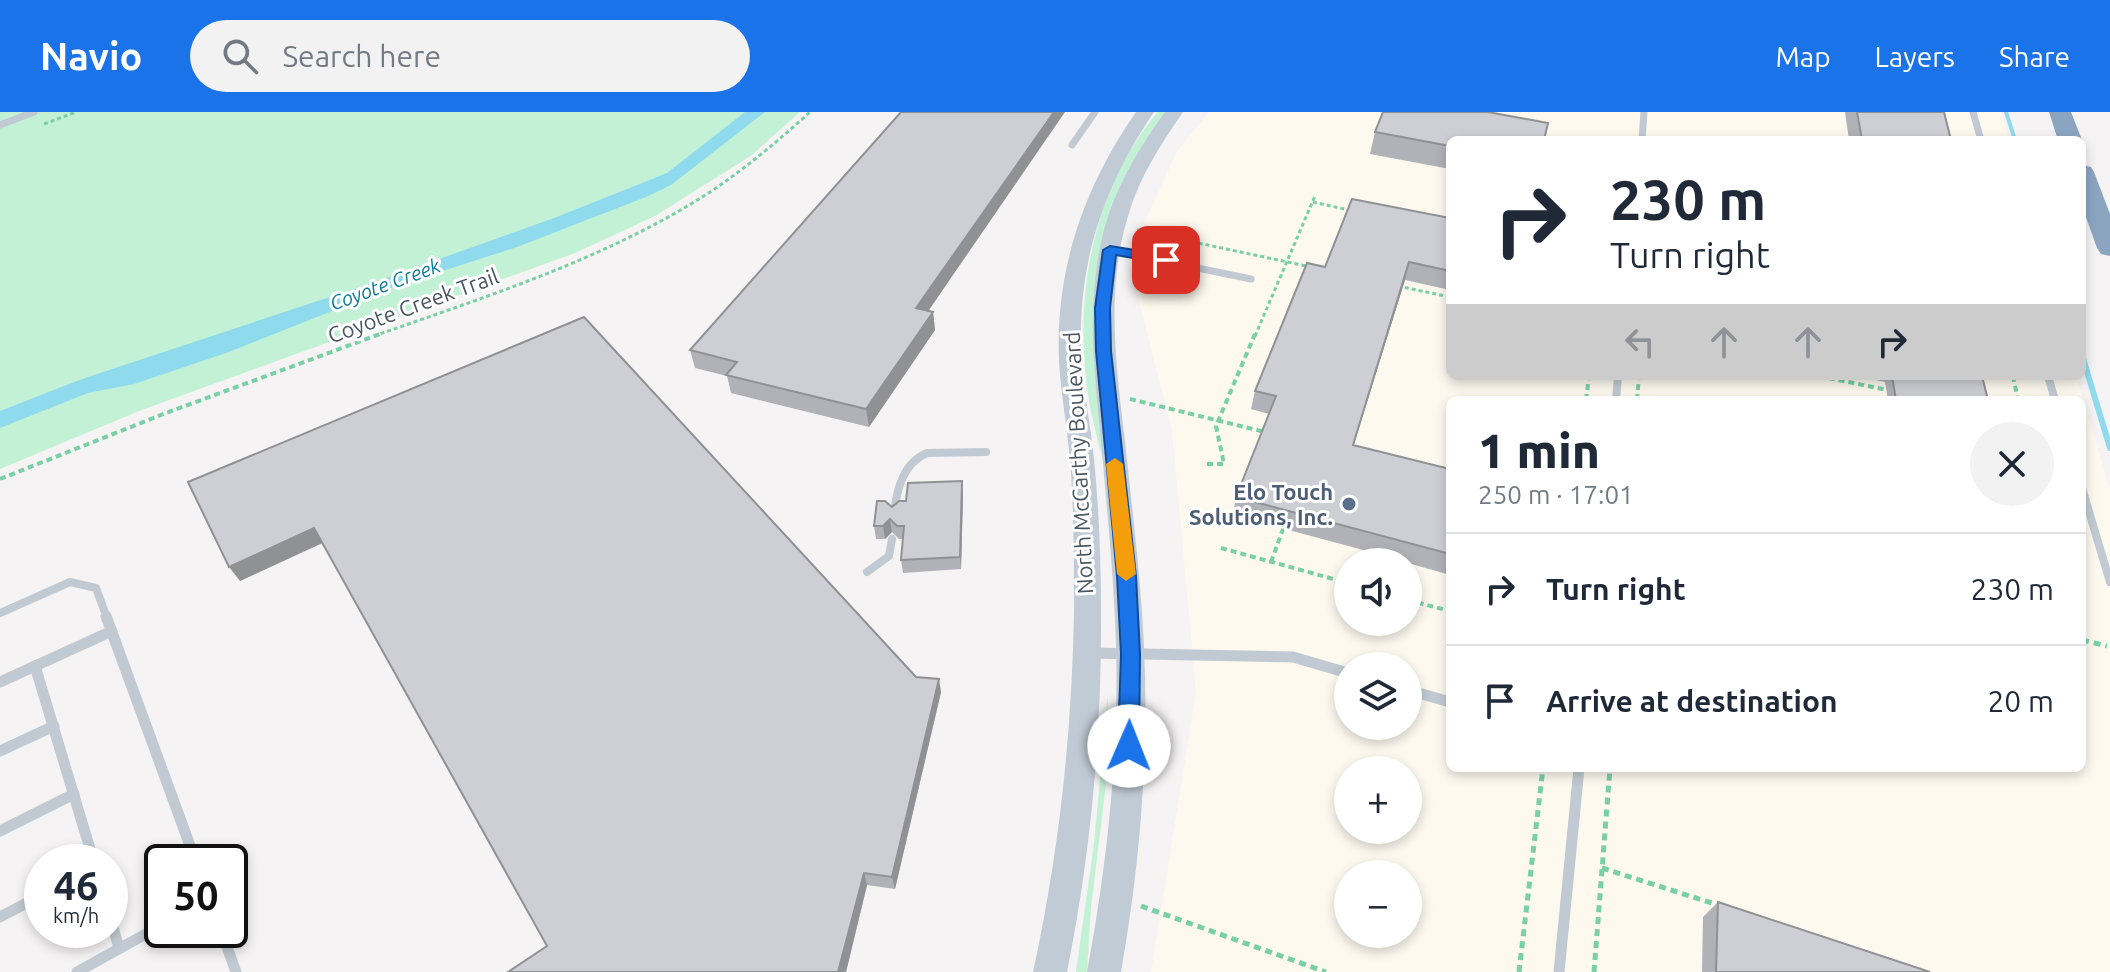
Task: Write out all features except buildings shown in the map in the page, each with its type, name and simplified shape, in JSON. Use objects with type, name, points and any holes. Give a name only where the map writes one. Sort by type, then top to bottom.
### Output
[{"type":"highway","points":[[2060,112],[2069,136]]},
{"type":"highway","points":[[2086,183],[2110,248]]},
{"type":"main road","name":"North McCarthy Boulevard","points":[[1050,972],[1074,834],[1087,653],[1083,476],[1070,351],[1070,307],[1081,238],[1096,192],[1111,162],[1145,112]]},
{"type":"main road","name":"North McCarthy Boulevard","points":[[1104,972],[1117,896],[1129,746],[1130,654],[1103,308],[1121,252],[1125,196],[1138,166],[1174,112]]},
{"type":"lane","points":[[0,125],[34,112]]},
{"type":"lane","points":[[1072,145],[1095,112]]},
{"type":"lane","points":[[1642,136],[1644,112]]},
{"type":"lane","points":[[1973,112],[1980,136]]},
{"type":"lane","points":[[1121,252],[1251,279]]},
{"type":"lane","points":[[894,513],[898,487],[918,457],[927,453],[986,452]]},
{"type":"lane","points":[[2086,501],[2110,582]]},
{"type":"lane","points":[[867,572],[889,556],[892,539]]},
{"type":"lane","points":[[0,613],[70,582],[96,588],[189,844]]},
{"type":"lane","points":[[0,682],[112,631]]},
{"type":"lane","points":[[1087,653],[1293,657],[1334,669]]},
{"type":"lane","points":[[35,666],[89,844]]},
{"type":"lane","points":[[1422,694],[1446,701]]},
{"type":"lane","points":[[0,751],[54,726]]},
{"type":"lane","points":[[1559,972],[1579,772]]},
{"type":"lane","points":[[0,831],[74,794]]},
{"type":"lane","points":[[0,917],[24,904]]},
{"type":"lane","points":[[77,972],[119,948]]},
{"type":"lane","points":[[227,948],[236,972]]},
{"type":"path","name":"Coyote Creek Trail","points":[[0,479],[208,395],[492,294],[608,244],[676,212],[750,165],[810,112]]},
{"type":"path","points":[[1207,464],[1224,464],[1216,426],[1315,196]]},
{"type":"path","points":[[1313,202],[1358,211]]},
{"type":"path","points":[[1121,252],[1137,230],[1317,269]]},
{"type":"path","points":[[1391,284],[1446,296]]},
{"type":"path","points":[[1838,380],[1905,394]]},
{"type":"path","points":[[1108,393],[1265,432]]},
{"type":"path","points":[[1271,562],[1283,529]]},
{"type":"path","points":[[1221,548],[1334,579]]},
{"type":"path","points":[[1422,604],[1446,610]]},
{"type":"path","points":[[2086,641],[2107,646]]},
{"type":"path","points":[[1519,972],[1543,772]]},
{"type":"path","points":[[1594,972],[1610,772]]},
{"type":"path","points":[[1602,868],[1721,906]]},
{"type":"path","points":[[1117,896],[1326,972]]},
{"type":"shaded area","points":[[1209,112],[2002,112],[2009,136],[1446,136],[1446,380],[2077,380],[2082,396],[1446,396],[1446,772],[2086,772],[2086,409],[2110,489],[2110,972],[1151,972],[1196,692],[1172,430],[1128,259],[1177,151]]},
{"type":"green space","points":[[0,112],[800,112],[752,155],[655,216],[575,253],[139,411],[0,469]]},
{"type":"green space","points":[[1158,112],[1170,112],[1106,238],[1107,478],[1090,407],[1085,369],[1083,329],[1086,290],[1102,213],[1116,177],[1135,143]]},
{"type":"green space","points":[[1108,693],[1106,784],[1091,907],[1087,972],[1076,972],[1094,844]]},
{"type":"water","name":"Coyote Creek","points":[[745,112],[765,112],[671,185],[646,197],[517,247],[390,288],[229,352],[134,384],[88,393],[0,428],[0,411],[82,379],[372,283],[554,218],[667,173]]},
{"type":"waterway","points":[[2006,112],[2014,136]]},
{"type":"waterway","points":[[2086,368],[2110,448]]},
{"type":"slow traffic","points":[[1115,464],[1126,574]]},
{"type":"place","name":"Elo Touch Solutions, Inc.","points":[[1349,504]]},
{"type":"route","points":[[1129,746],[1130,654],[1126,576],[1103,351],[1106,266],[1110,250],[1166,260]]}]
